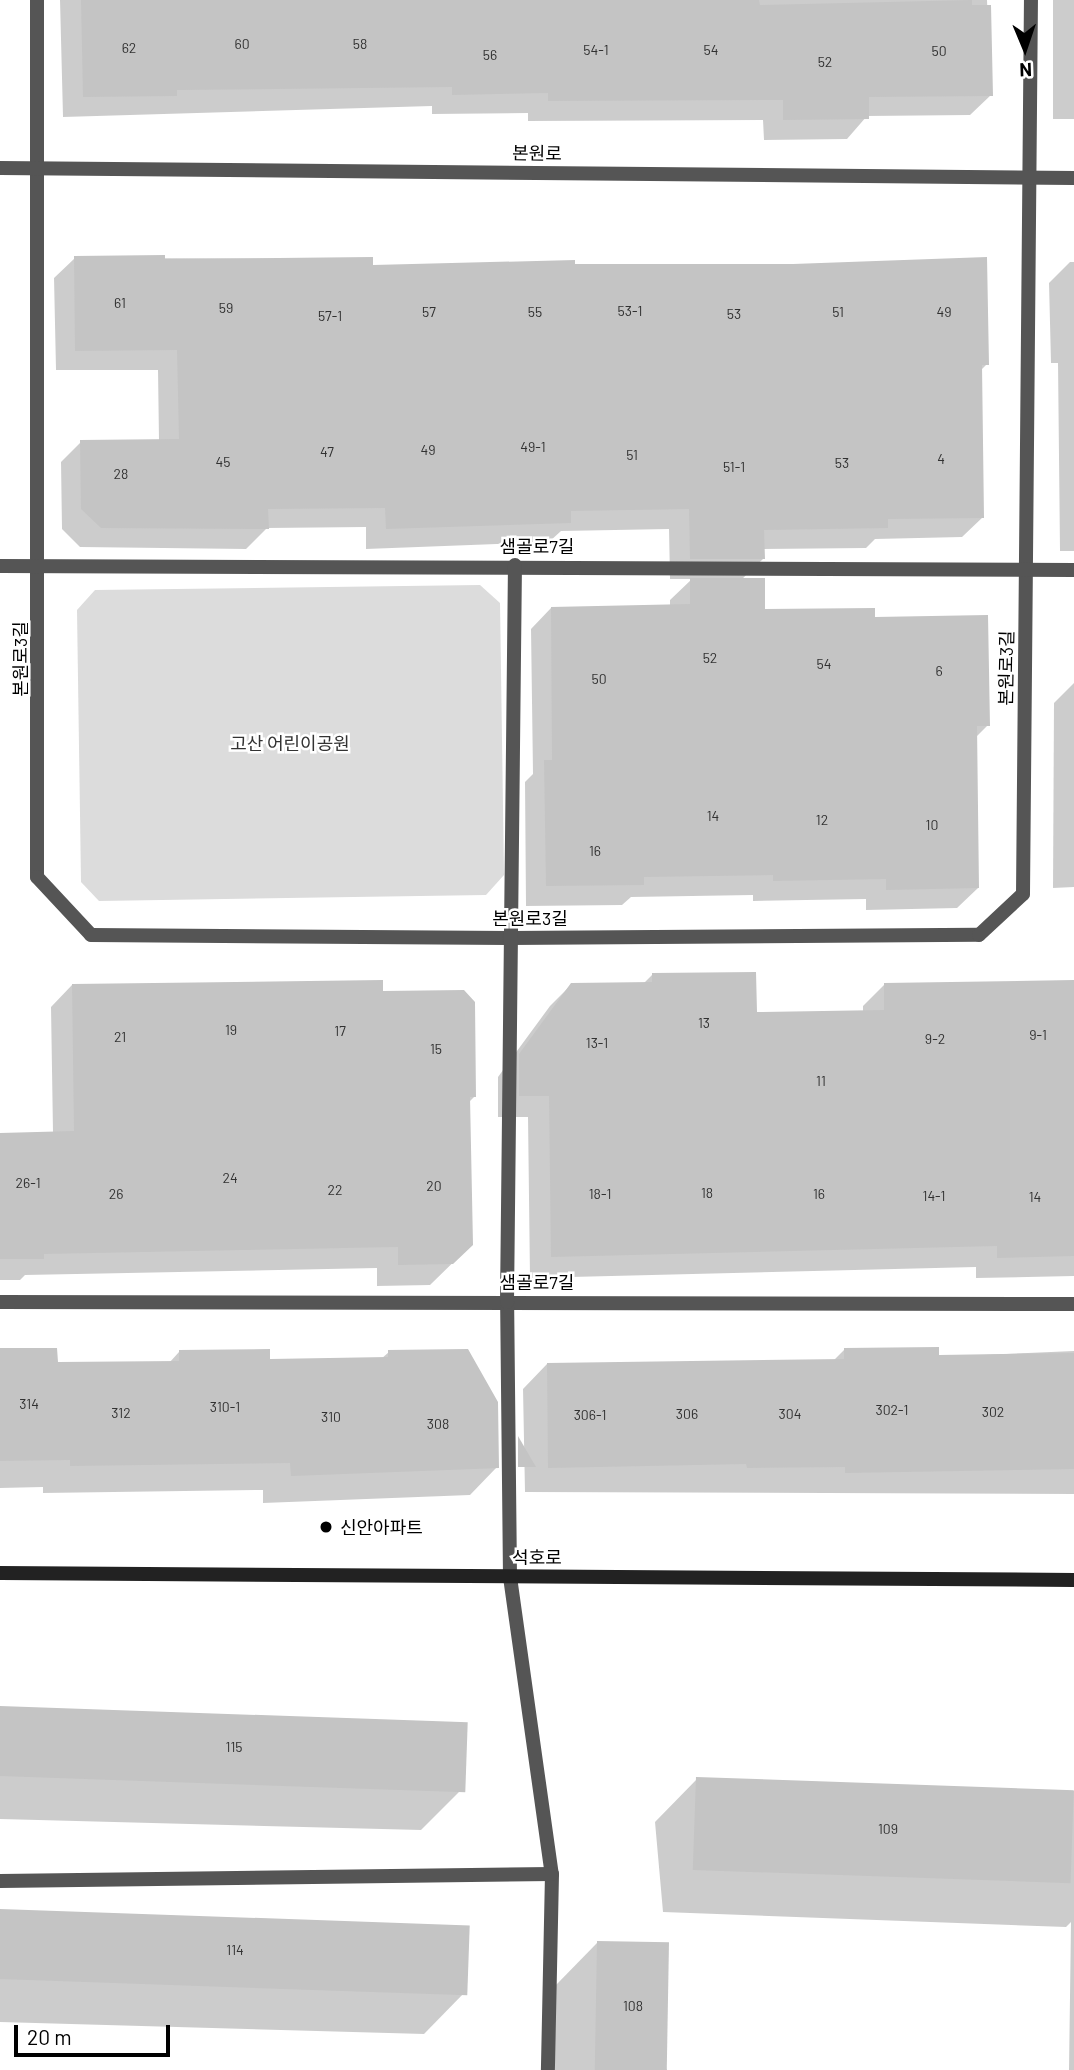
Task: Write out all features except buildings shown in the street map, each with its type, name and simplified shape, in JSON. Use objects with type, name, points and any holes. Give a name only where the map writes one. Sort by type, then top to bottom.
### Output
[{"type":"main road","name":"석호로","points":[[0,1573],[1074,1580]]},
{"type":"street","name":"본원로3길","points":[[37,0],[40,567],[37,877],[92,935],[509,938],[979,935],[1023,894],[1031,0]]},
{"type":"street","name":"본원로","points":[[0,168],[1074,178]]},
{"type":"street","name":"샘골로7길","points":[[0,566],[515,565],[1074,570]]},
{"type":"street","points":[[515,565],[507,1301],[510,1577],[552,1874],[548,2070]]},
{"type":"street","name":"샘골로7길","points":[[0,1302],[1074,1304]]},
{"type":"street","points":[[0,1881],[552,1874]]},
{"type":"green space","name":"고산 어린이공원","points":[[480,585],[500,603],[504,875],[486,895],[99,901],[81,882],[77,610],[95,590]]},
{"type":"place","name":"신안아파트","points":[[326,1527]]}]
